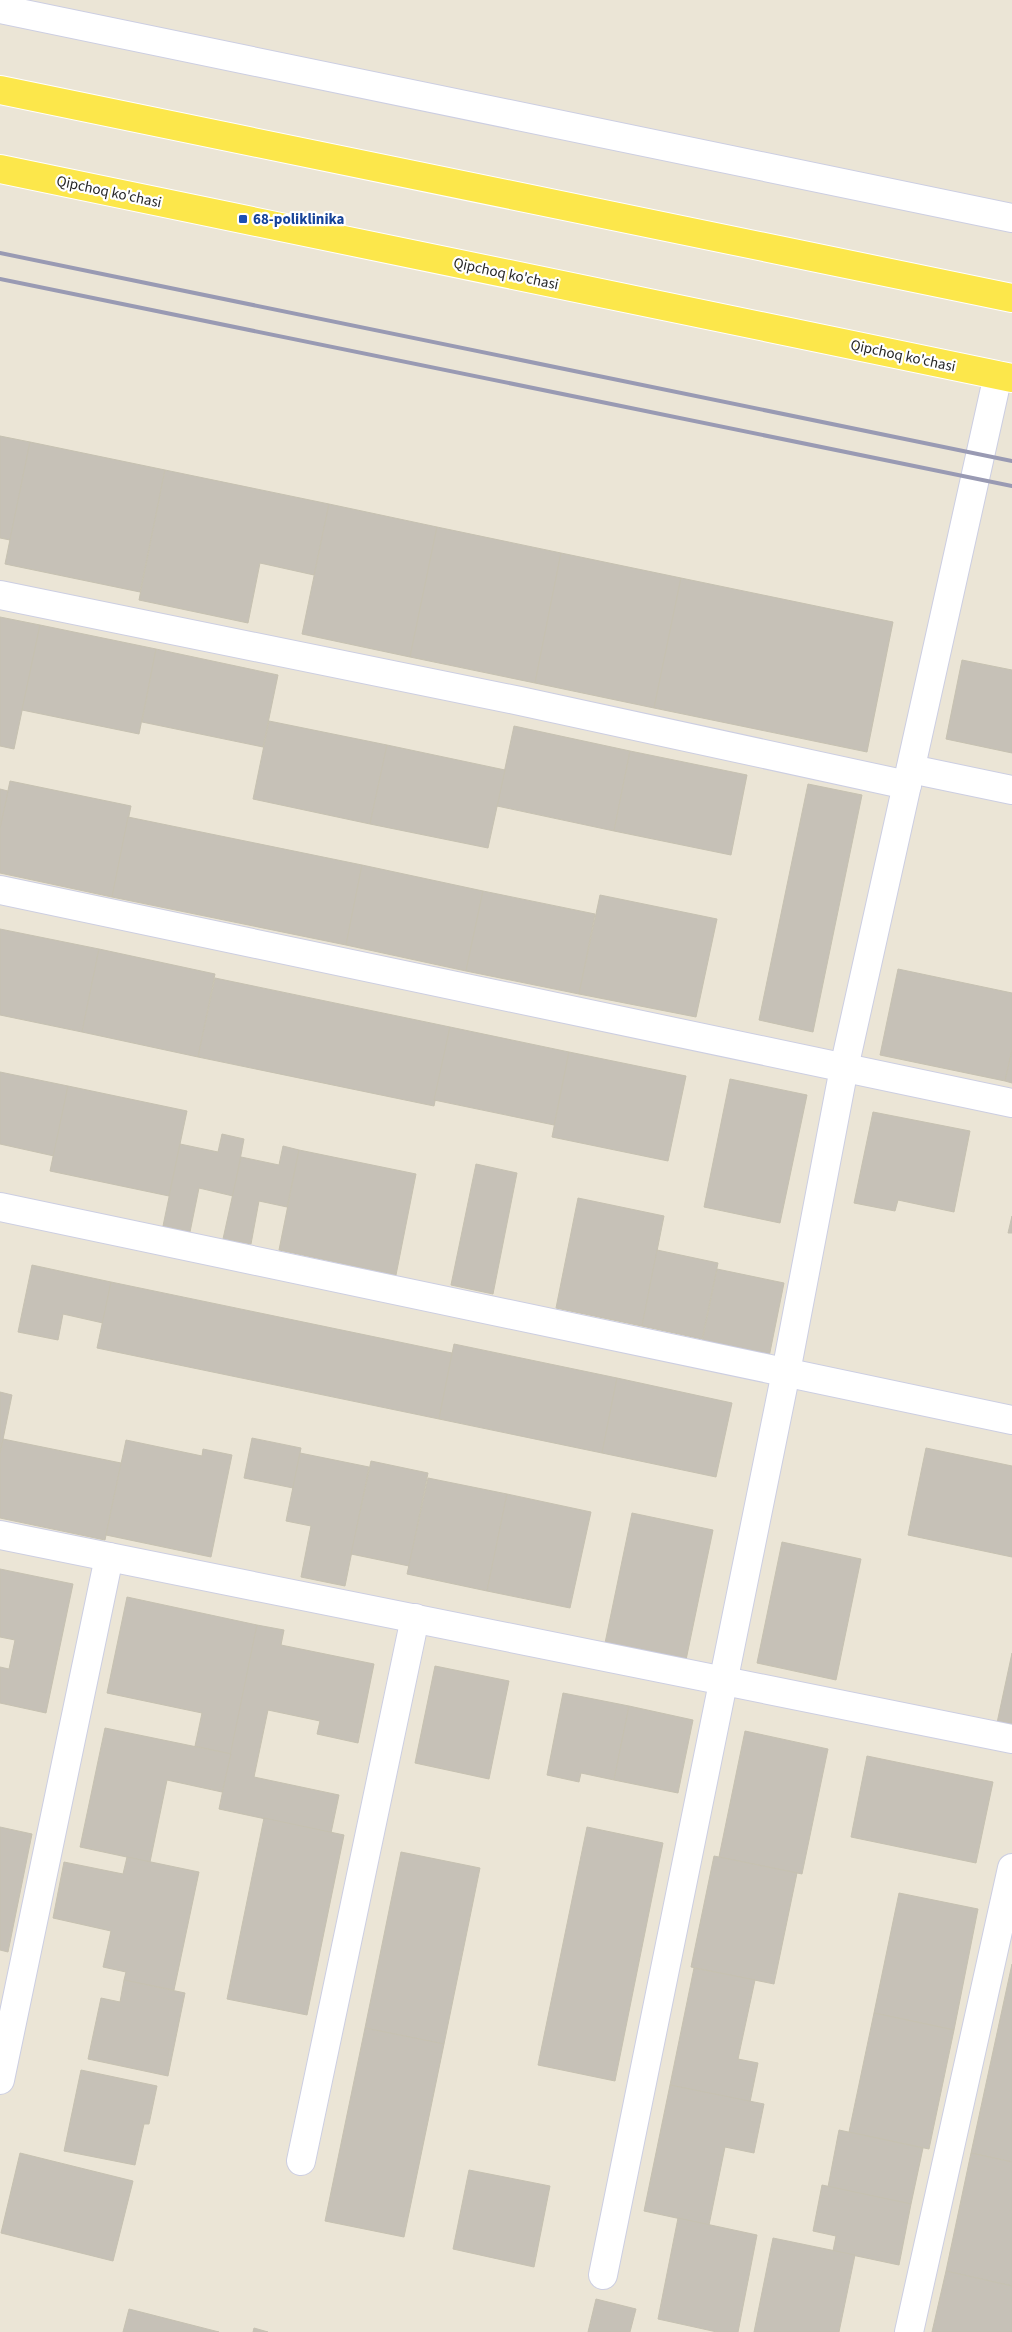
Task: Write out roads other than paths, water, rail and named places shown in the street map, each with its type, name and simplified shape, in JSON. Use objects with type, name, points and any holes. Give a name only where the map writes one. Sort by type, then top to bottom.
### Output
[{"type":"main road","points":[[0,90],[1012,298]]},
{"type":"main road","name":"Qipchoq ko'chasi","points":[[0,169],[1005,377]]},
{"type":"street","points":[[0,9],[1012,218]]},
{"type":"street","points":[[603,2275],[786,1372],[844,1068],[909,777],[1005,377]]},
{"type":"street","points":[[0,595],[520,701],[909,777],[1012,790]]},
{"type":"street","points":[[0,890],[1012,1104]]},
{"type":"street","points":[[0,1207],[1012,1420]]},
{"type":"street","points":[[0,1535],[1012,1739]]},
{"type":"street","points":[[0,2080],[109,1557]]},
{"type":"street","points":[[300,2161],[415,1618]]},
{"type":"street","points":[[909,2332],[1012,1868]]},
{"type":"railway","points":[[0,253],[1012,461]]},
{"type":"railway","points":[[0,279],[1012,486]]},
{"type":"place","name":"68-poliklinika","points":[[243,219]]}]
